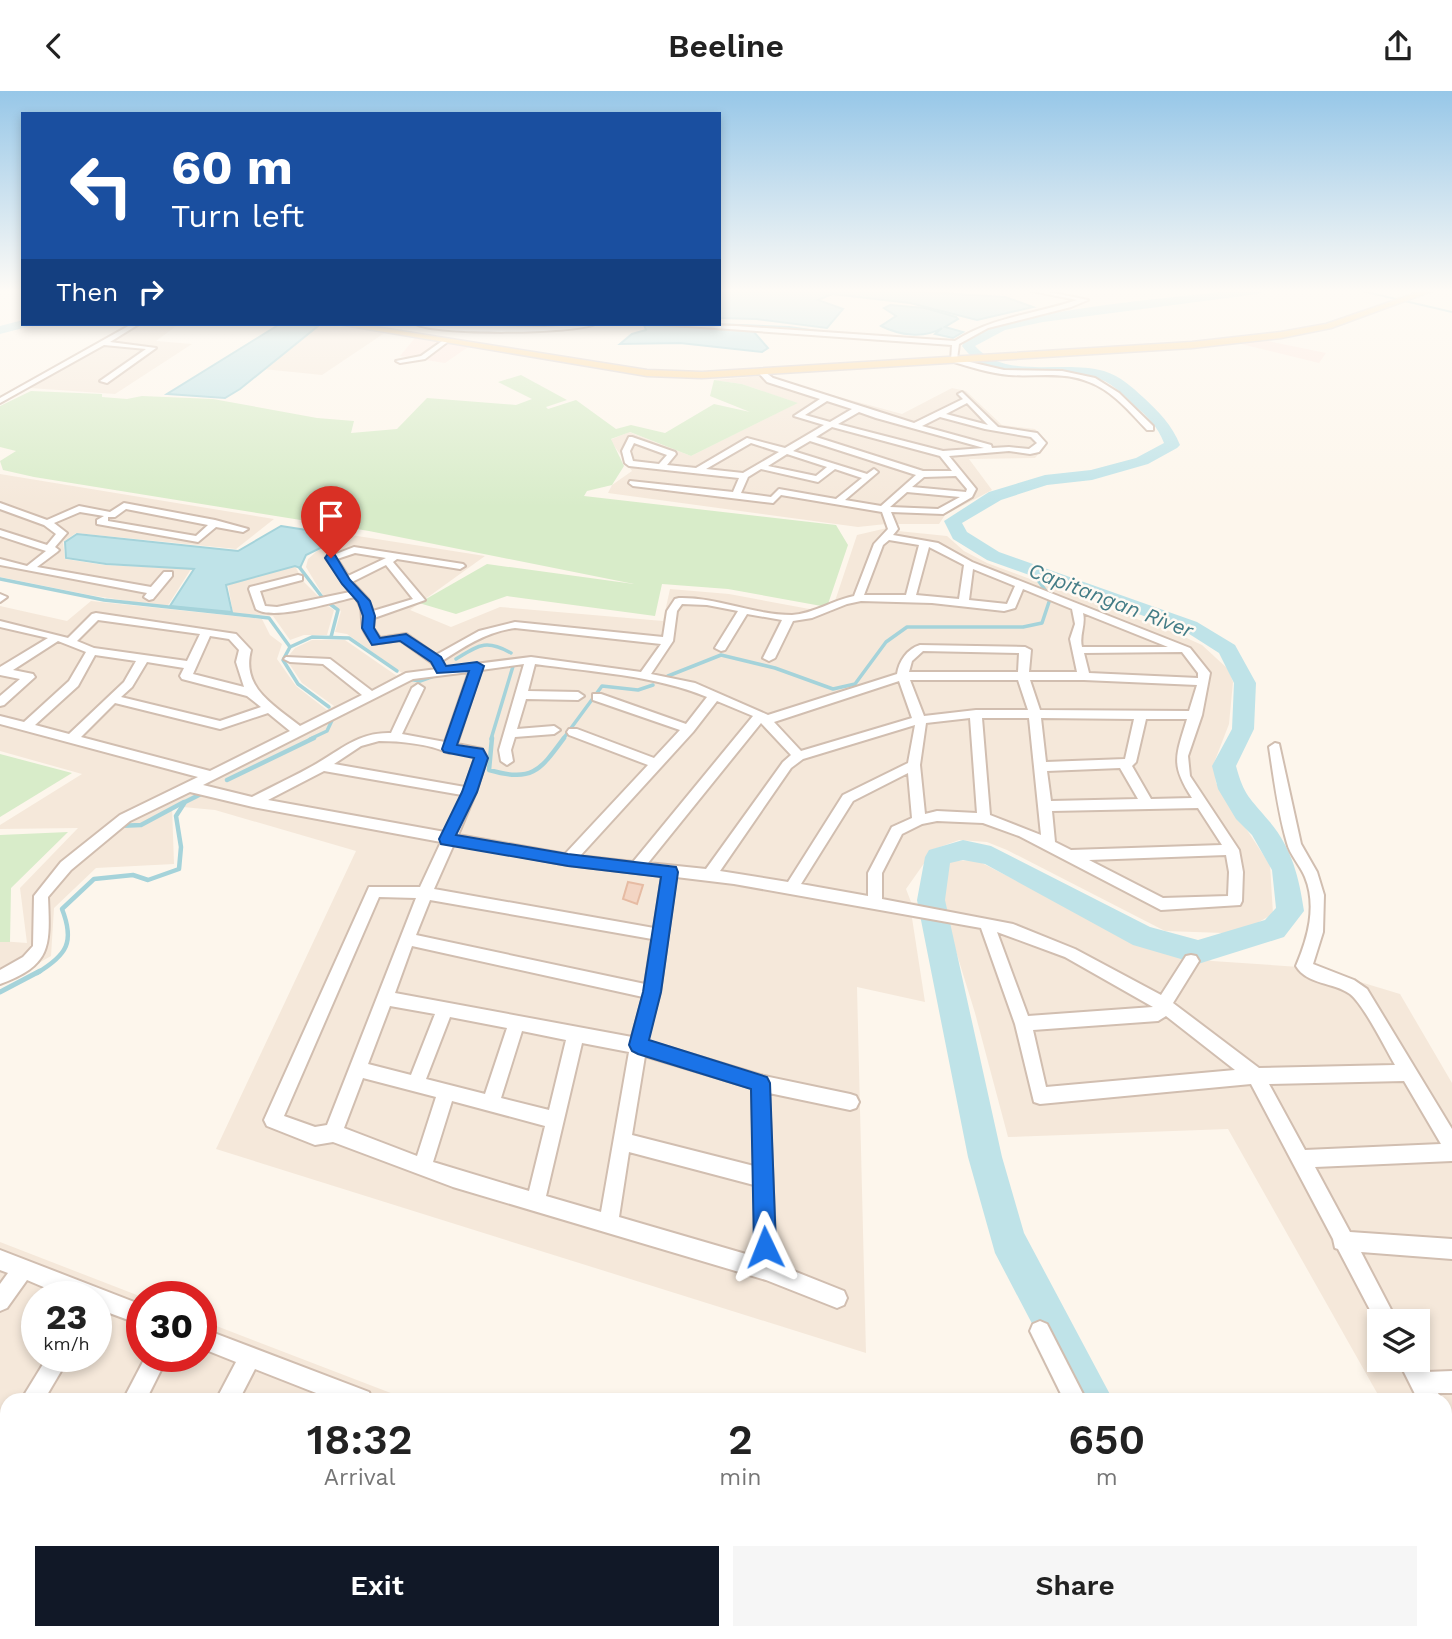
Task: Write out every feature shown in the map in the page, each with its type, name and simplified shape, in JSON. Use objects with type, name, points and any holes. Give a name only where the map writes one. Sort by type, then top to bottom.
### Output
[{"type":"main road","points":[[588,363],[647,373],[702,375],[898,363]]},
{"type":"street","points":[[0,401],[68,363]]},
{"type":"street","points":[[104,381],[130,363]]},
{"type":"street","points":[[966,363],[990,370],[1076,375],[1090,379],[1105,386],[1132,408],[1150,428]]},
{"type":"street","points":[[761,371],[770,380],[996,450]]},
{"type":"street","points":[[915,426],[964,397],[996,429]]},
{"type":"street","points":[[827,398],[798,416],[943,454],[996,450],[1030,452],[1042,443],[1034,435],[996,429],[939,414]]},
{"type":"street","points":[[736,495],[744,476],[758,466],[858,409]]},
{"type":"street","points":[[807,437],[922,474],[958,473]]},
{"type":"street","points":[[661,467],[672,454],[632,439],[626,451],[629,463],[661,467],[744,476]]},
{"type":"street","points":[[697,471],[750,440],[868,477]]},
{"type":"street","points":[[779,492],[885,509],[940,512],[969,495],[972,489],[943,454]]},
{"type":"street","points":[[837,503],[887,462]]},
{"type":"street","points":[[758,466],[818,479],[834,466]]},
{"type":"street","points":[[890,530],[886,505],[922,474]]},
{"type":"street","points":[[633,483],[773,500],[784,484],[797,475]]},
{"type":"street","points":[[905,489],[969,495]]},
{"type":"street","points":[[0,506],[47,523],[62,533],[48,549]]},
{"type":"street","points":[[215,523],[198,539],[100,522],[124,506],[215,523],[243,529]]},
{"type":"street","points":[[47,523],[79,509],[112,515]]},
{"type":"street","points":[[875,904],[875,873],[897,831],[919,820],[937,816],[984,818],[1024,832],[1161,904],[1235,901],[1236,872],[1232,850],[1199,803],[1184,776],[1182,756],[1204,682],[1204,673],[1186,650],[1020,585],[925,542],[890,530]]},
{"type":"street","points":[[858,598],[879,544],[890,530]]},
{"type":"street","points":[[0,533],[54,550],[54,553],[29,569]]},
{"type":"street","points":[[910,600],[925,542]]},
{"type":"street","points":[[460,566],[393,559],[354,550],[331,558],[346,582],[364,601],[369,616],[368,628],[377,642],[402,636],[439,665],[477,666],[531,660],[644,675],[691,686],[763,717],[799,756]]},
{"type":"street","points":[[346,582],[393,559]]},
{"type":"street","points":[[369,616],[420,600],[393,559]]},
{"type":"street","points":[[0,562],[151,595],[168,574]]},
{"type":"street","points":[[964,602],[969,564]]},
{"type":"street","points":[[298,577],[254,589],[261,608],[277,610],[356,594]]},
{"type":"street","points":[[644,675],[668,641],[672,611],[679,601],[696,599],[789,618],[814,616],[858,598],[964,602],[1004,608],[1011,605],[1020,585]]},
{"type":"street","points":[[1077,607],[1080,624],[1075,639],[1084,675]]},
{"type":"street","points":[[721,648],[744,610]]},
{"type":"street","points":[[71,641],[96,617],[232,636],[245,650],[242,662],[250,693]]},
{"type":"street","points":[[769,658],[789,618]]},
{"type":"street","points":[[0,634],[5,625],[71,641],[92,651],[190,665]]},
{"type":"street","points":[[0,977],[32,961],[42,948],[41,896],[66,866],[125,818],[410,676],[439,665],[480,633],[515,625],[668,641]]},
{"type":"street","points":[[206,632],[186,675],[250,693],[298,731]]},
{"type":"street","points":[[1,672],[57,637]]},
{"type":"street","points":[[919,820],[914,765],[921,725],[903,676],[903,668],[909,656],[920,648],[1025,650],[1023,676],[1035,714],[1049,846]]},
{"type":"street","points":[[1078,650],[1186,650]]},
{"type":"street","points":[[26,727],[74,683],[92,651]]},
{"type":"street","points":[[72,739],[128,684],[143,659]]},
{"type":"street","points":[[290,659],[326,661],[371,696]]},
{"type":"street","points":[[507,761],[505,750],[531,660]]},
{"type":"street","points":[[449,749],[477,666]]},
{"type":"street","points":[[0,702],[29,677],[1,672]]},
{"type":"street","points":[[635,869],[763,717],[903,676],[1084,675],[1204,682]]},
{"type":"street","points":[[395,737],[418,688]]},
{"type":"street","points":[[522,695],[578,696]]},
{"type":"street","points":[[568,860],[689,729],[715,695]]},
{"type":"street","points":[[597,697],[689,729]]},
{"type":"street","points":[[112,699],[220,725],[269,709]]},
{"type":"street","points":[[709,876],[787,765],[799,756],[919,720],[976,714],[1195,715]]},
{"type":"street","points":[[976,714],[984,818]]},
{"type":"street","points":[[1041,767],[1130,762],[1141,715]]},
{"type":"street","points":[[0,720],[211,776]]},
{"type":"street","points":[[511,733],[554,730]]},
{"type":"street","points":[[573,733],[657,764]]},
{"type":"street","points":[[253,802],[368,738],[395,737],[449,749],[478,752],[481,758],[470,792],[446,839],[334,1133]]},
{"type":"street","points":[[1275,747],[1295,847],[1317,889],[1315,932],[1311,953],[1304,966],[1312,972],[1356,988],[1452,1145]]},
{"type":"street","points":[[1124,763],[1147,804]]},
{"type":"street","points":[[321,765],[470,792]]},
{"type":"street","points":[[792,887],[848,798],[914,765]]},
{"type":"street","points":[[190,787],[253,802],[568,860],[792,887],[907,910],[987,922],[1070,953],[1164,1005],[1256,1076],[1380,1309]]},
{"type":"street","points":[[1045,806],[1199,803]]},
{"type":"street","points":[[1069,855],[1232,850]]},
{"type":"street","points":[[608,1224],[638,1045],[652,992],[670,872]]},
{"type":"street","points":[[662,935],[425,893],[374,891],[273,1120],[315,1136],[334,1133],[423,1167],[535,1203],[766,1270],[837,1298]]},
{"type":"street","points":[[987,922],[1023,1024],[1040,1095],[1256,1076],[1406,1073]]},
{"type":"street","points":[[407,939],[652,992]]},
{"type":"street","points":[[1023,1024],[1158,1014],[1191,961]]},
{"type":"street","points":[[385,998],[638,1045],[760,1083],[850,1102]]},
{"type":"street","points":[[415,1084],[445,1009]]},
{"type":"street","points":[[491,1103],[517,1023]]},
{"type":"street","points":[[535,1203],[576,1034]]},
{"type":"street","points":[[358,1069],[554,1120]]},
{"type":"street","points":[[760,1083],[766,1270]]},
{"type":"street","points":[[423,1167],[446,1092]]},
{"type":"street","points":[[622,1140],[764,1178]]},
{"type":"street","points":[[1302,1159],[1452,1151]]},
{"type":"street","points":[[1342,1241],[1452,1249]]},
{"type":"street","points":[[0,1260],[52,1281]]},
{"type":"street","points":[[0,1301],[22,1270]]},
{"type":"street","points":[[1040,1331],[1071,1393]]},
{"type":"street","points":[[217,1344],[336,1393]]},
{"type":"street","points":[[231,1393],[250,1357]]},
{"type":"street","points":[[36,1393],[50,1372]]},
{"type":"street","points":[[138,1393],[149,1372]]},
{"type":"street","points":[[1415,1372],[1425,1391],[1452,1382]]},
{"type":"shaded area","points":[[73,363],[162,363],[115,394],[30,388]]},
{"type":"shaded area","points":[[270,363],[340,363],[322,375],[263,369]]},
{"type":"shaded area","points":[[772,375],[773,379],[902,414],[952,388],[966,391],[1002,425],[1035,429],[1047,444],[1035,458],[969,459],[992,490],[945,515],[939,524],[896,524],[898,531],[947,536],[964,551],[987,563],[1202,645],[1228,669],[1233,682],[1229,724],[1214,763],[1216,783],[1270,865],[1273,914],[1252,926],[1224,933],[1165,931],[1007,850],[987,842],[959,840],[929,851],[925,862],[906,889],[911,902],[943,906],[949,861],[976,860],[1142,945],[1212,961],[1314,968],[1400,994],[1452,1083],[1452,1393],[1377,1393],[1228,1129],[1008,1137],[947,922],[912,918],[925,1002],[857,987],[866,1353],[216,1149],[356,851],[215,810],[172,806],[174,864],[96,868],[54,908],[51,956],[0,985],[0,941],[27,943],[20,888],[78,828],[0,829],[0,825],[82,774],[0,751],[0,606],[67,621],[91,601],[262,619],[270,635],[282,644],[277,659],[296,686],[327,710],[334,706],[302,683],[286,659],[295,648],[312,640],[345,640],[397,676],[402,673],[347,634],[335,632],[341,611],[329,603],[325,604],[334,610],[327,635],[304,635],[290,640],[273,616],[233,613],[228,585],[295,566],[303,581],[320,598],[324,597],[306,567],[308,559],[317,551],[351,535],[485,556],[410,610],[451,627],[500,607],[663,621],[670,589],[729,594],[831,613],[857,535],[887,528],[886,524],[858,527],[608,493],[612,485],[632,471],[610,440],[629,432],[691,456],[797,403],[742,384],[714,380]]},
{"type":"shaded area","points":[[0,474],[274,519],[236,549],[76,533],[63,542],[65,559],[104,565],[191,569],[167,607],[89,595],[0,577]]},
{"type":"shaded area","points":[[0,1242],[101,1281],[21,1281],[21,1372],[112,1372],[112,1285],[126,1291],[126,1372],[217,1372],[217,1326],[391,1393],[0,1393]]},
{"type":"green space","points":[[521,375],[567,400],[546,407],[548,409],[576,400],[616,429],[631,425],[665,433],[714,404],[750,412],[710,396],[714,380],[742,384],[798,403],[691,456],[630,432],[611,439],[624,466],[612,485],[587,491],[584,496],[836,525],[848,545],[827,607],[728,589],[662,584],[655,616],[507,596],[456,614],[419,603],[487,564],[634,584],[369,531],[34,477],[3,470],[0,461],[16,451],[0,447],[0,406],[31,391],[102,394],[102,397],[127,399],[142,396],[213,399],[317,418],[354,421],[351,433],[397,429],[427,398],[516,405],[532,399],[498,382]]},
{"type":"green space","points":[[0,754],[72,773],[0,817]]},
{"type":"green space","points":[[68,832],[11,888],[10,942],[0,942],[0,835]]},
{"type":"water","points":[[217,363],[272,363],[225,398],[167,394]]},
{"type":"water","points":[[281,526],[345,536],[306,555],[300,568],[295,566],[226,585],[232,612],[170,606],[194,569],[106,564],[66,558],[65,542],[77,534],[238,551]]},
{"type":"building","points":[[628,882],[643,885],[637,904],[623,899]]},
{"type":"waterway","name":"Capitangan River","points":[[990,363],[1026,370],[1082,371],[1103,375],[1131,394],[1163,426],[1172,445],[1142,461],[1092,475],[1045,480],[995,496],[953,521],[959,535],[993,556],[1190,626],[1228,649],[1245,683],[1243,729],[1224,766],[1230,789],[1245,813],[1261,828],[1285,870],[1290,911],[1274,929],[1198,952],[1143,937],[991,856],[963,850],[938,857],[931,900],[985,1157],[1008,1240],[1089,1393]]},
{"type":"waterway","points":[[300,568],[322,597]]},
{"type":"waterway","points":[[1032,572],[1046,591]]},
{"type":"waterway","points":[[0,579],[104,600],[269,618],[290,647]]},
{"type":"waterway","points":[[326,601],[338,610],[331,637]]},
{"type":"waterway","points":[[668,676],[721,655],[775,668],[833,689],[855,684],[886,642],[907,627],[1023,627],[1042,623],[1049,602]]},
{"type":"waterway","points":[[290,647],[312,637],[349,638],[397,671]]},
{"type":"waterway","points":[[456,659],[483,645],[495,646],[511,653]]},
{"type":"waterway","points":[[290,647],[283,660],[298,684],[329,707]]},
{"type":"waterway","points":[[491,739],[514,663]]},
{"type":"waterway","points":[[408,679],[420,681],[434,676]]},
{"type":"waterway","points":[[563,739],[602,686],[638,690],[653,685]]},
{"type":"waterway","points":[[310,739],[327,731],[334,716]]},
{"type":"waterway","points":[[227,780],[314,738]]},
{"type":"waterway","points":[[492,738],[489,770],[515,775],[525,774],[541,766],[564,738]]},
{"type":"waterway","points":[[39,971],[62,954],[66,947],[68,930],[62,909],[94,879],[133,875],[148,880],[179,869],[181,847],[176,816],[185,802],[203,793]]},
{"type":"waterway","points":[[118,826],[141,825],[184,802]]},
{"type":"waterway","points":[[0,992],[39,971]]},
{"type":"route","points":[[331,558],[346,582],[364,601],[369,616],[368,628],[377,642],[402,636],[436,660],[442,670],[477,666],[449,749],[478,752],[481,758],[470,792],[446,839],[568,860],[670,872],[652,992],[638,1045],[760,1083],[765,1247]]}]
